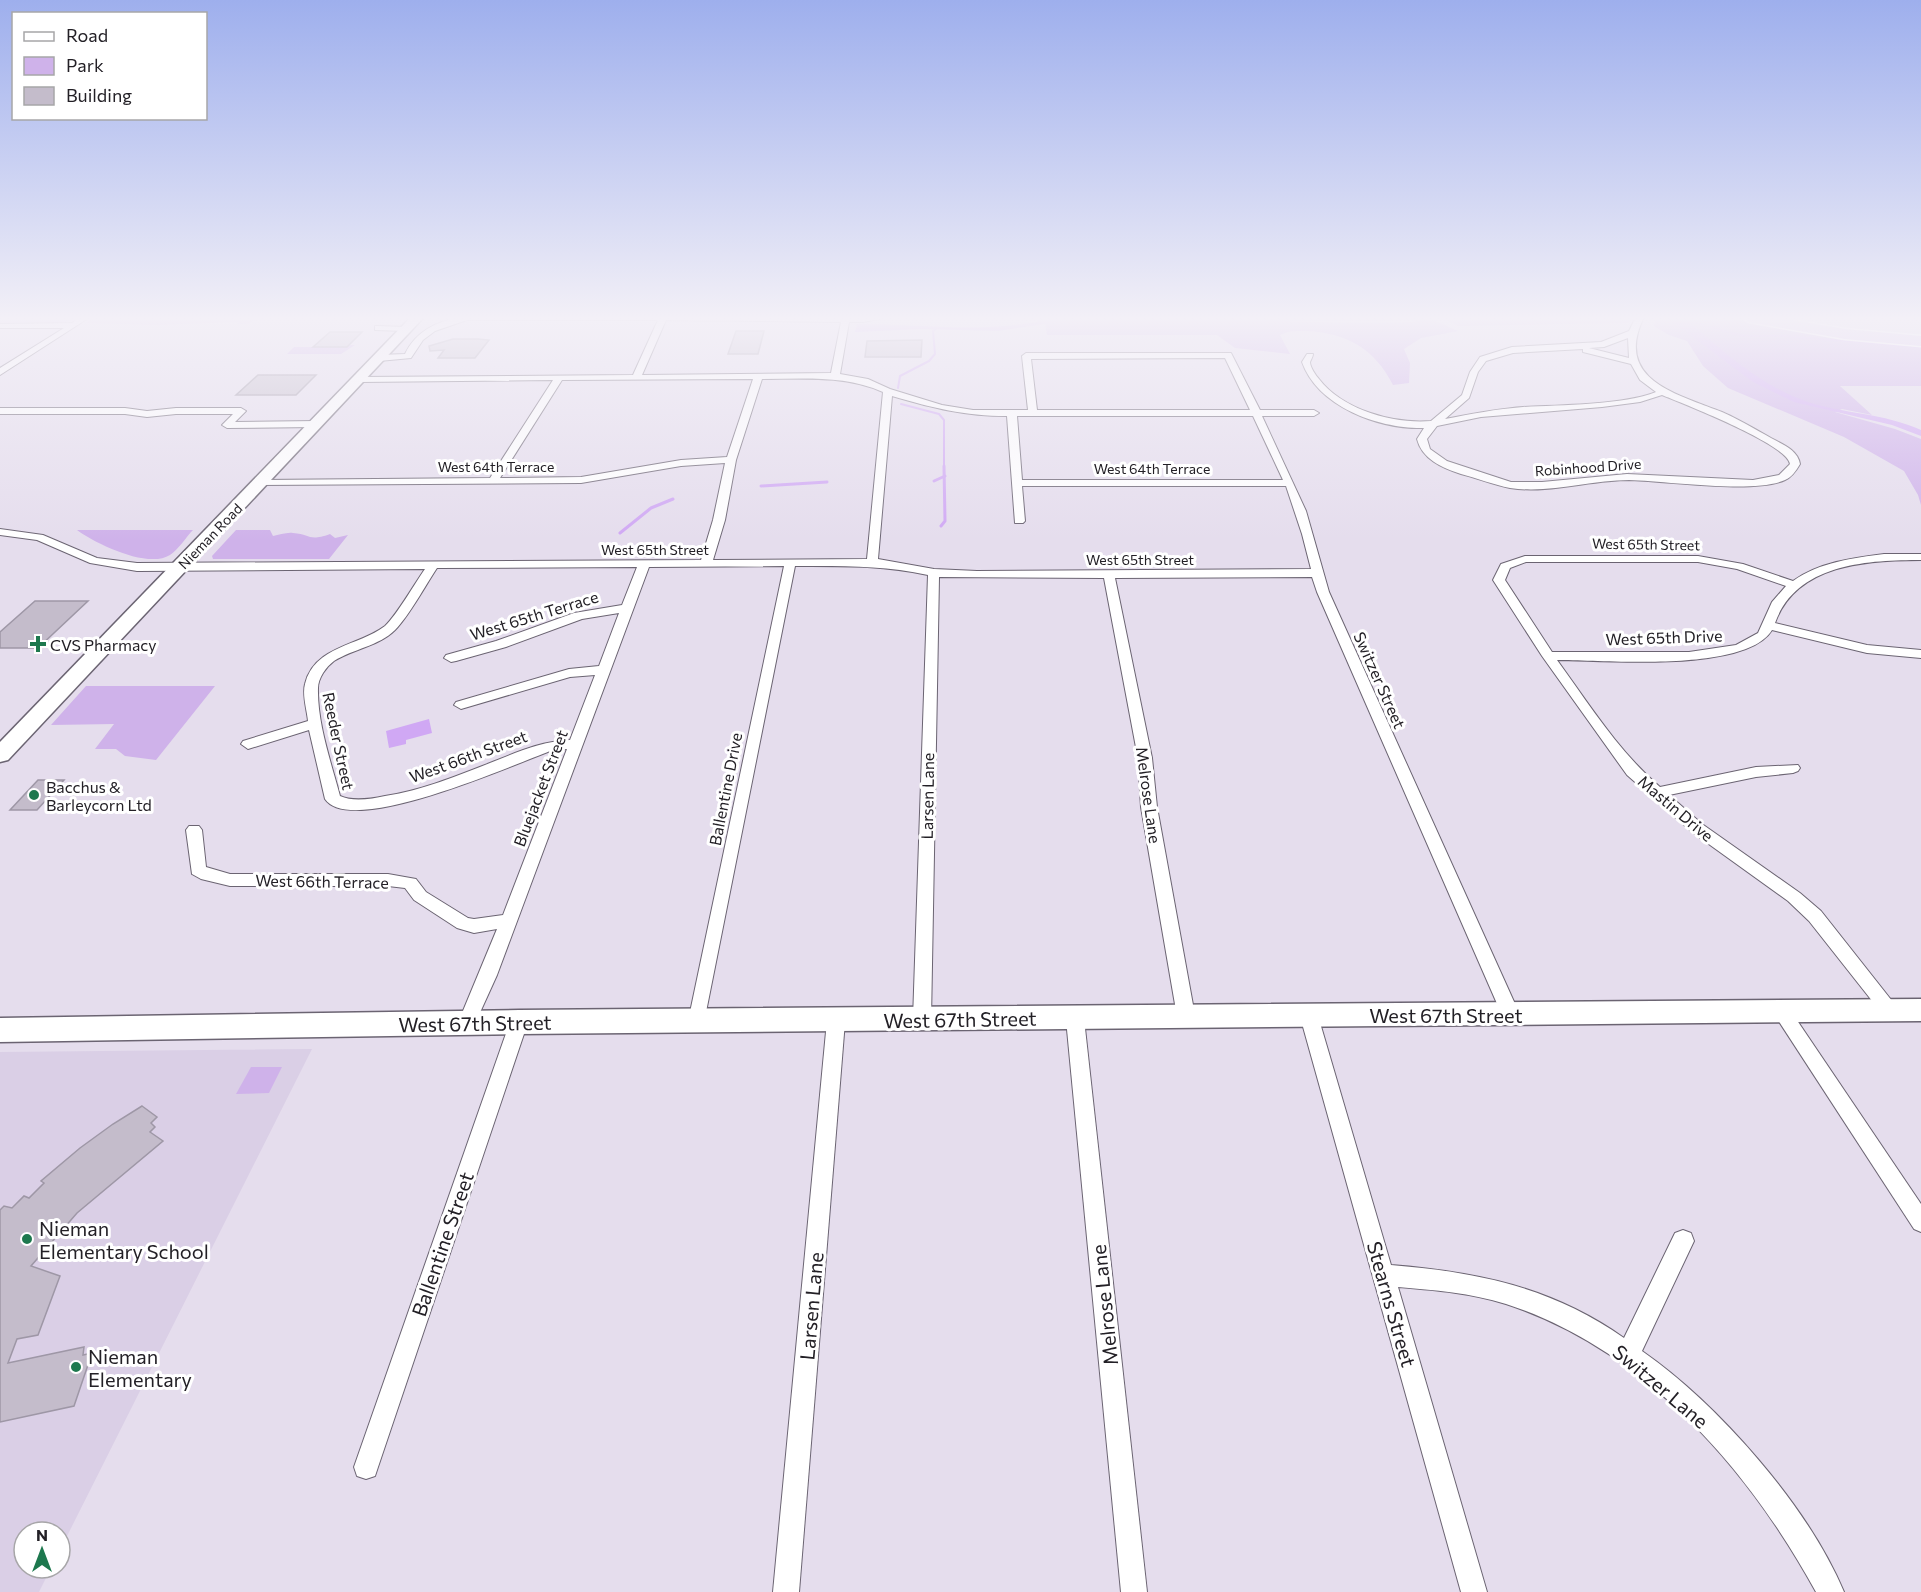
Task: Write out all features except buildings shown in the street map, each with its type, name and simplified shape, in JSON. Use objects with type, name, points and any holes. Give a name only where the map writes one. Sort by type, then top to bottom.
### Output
[{"type":"street","name":"Nieman Road","points":[[0,755],[348,391]]},
{"type":"street","points":[[493,481],[551,391]]},
{"type":"street","points":[[706,563],[720,520],[731,460],[754,391]]},
{"type":"street","points":[[872,562],[887,391]]},
{"type":"street","points":[[888,391],[950,410],[1012,414],[1314,413]]},
{"type":"street","name":"Switzer Street","points":[[1030,391],[1033,414]]},
{"type":"street","name":"Switzer Street","points":[[1245,391],[1288,483],[1308,533],[1316,573],[1511,1014]]},
{"type":"street","points":[[1329,391],[1342,403],[1386,420],[1426,426],[1485,414],[1605,404],[1645,398],[1662,392]]},
{"type":"street","points":[[1434,424],[1461,402],[1468,391]]},
{"type":"street","name":"Robinhood Drive","points":[[1434,424],[1422,439],[1425,450],[1432,456],[1479,477],[1511,484],[1534,485],[1627,477],[1761,483],[1782,479],[1794,469],[1794,458],[1783,448],[1730,420],[1662,392]]},
{"type":"street","points":[[1461,402],[1485,414]]},
{"type":"street","points":[[0,411],[125,411],[147,414],[176,411],[242,411],[227,425],[315,426]]},
{"type":"street","points":[[1012,414],[1019,521]]},
{"type":"street","name":"West 64th Terrace","points":[[261,483],[581,480],[681,463],[731,460]]},
{"type":"street","name":"West 64th Terrace","points":[[1017,483],[1288,483]]},
{"type":"street","name":"West 65th Street","points":[[0,532],[40,537],[94,561],[137,567],[872,562],[934,573],[1316,573]]},
{"type":"street","points":[[1792,584],[1832,567],[1854,562],[1900,556],[1921,556]]},
{"type":"street","name":"West 65th Street","points":[[1500,573],[1505,566],[1525,559],[1698,559],[1739,566],[1792,584]]},
{"type":"street","name":"Ballentine Drive","points":[[697,1022],[789,563]]},
{"type":"street","name":"Bluejacket Street","points":[[467,1023],[509,920],[644,564]]},
{"type":"street","name":"Reeder Street","points":[[336,801],[333,798],[315,724],[310,686],[316,673],[327,660],[344,650],[376,637],[391,627],[433,565]]},
{"type":"street","name":"Larsen Lane","points":[[922,1020],[934,573]]},
{"type":"street","name":"Mastin Drive","points":[[1500,573],[1501,585],[1614,749],[1655,793],[1697,828],[1794,897],[1815,916],[1890,1011]]},
{"type":"street","name":"Melrose Lane","points":[[1109,574],[1145,758],[1149,807],[1186,1016]]},
{"type":"street","name":"West 65th Drive","points":[[1548,656],[1711,655],[1729,652],[1758,640],[1770,626],[1778,602],[1792,584]]},
{"type":"street","name":"West 65th Terrace","points":[[451,658],[584,614],[603,609],[627,609]]},
{"type":"street","points":[[1770,626],[1867,649],[1921,654]]},
{"type":"street","points":[[461,705],[568,673],[604,670]]},
{"type":"street","points":[[248,744],[315,724]]},
{"type":"street","name":"West 66th Street","points":[[336,801],[372,804],[400,799],[437,789],[551,745],[576,744]]},
{"type":"street","points":[[1655,793],[1756,772],[1793,768]]},
{"type":"street","name":"West 66th Terrace","points":[[194,830],[198,870],[207,875],[230,880],[388,880],[410,883],[420,896],[463,923],[474,926],[509,920]]},
{"type":"street","name":"West 67th Street","points":[[0,1030],[519,1022],[1921,1010]]},
{"type":"street","points":[[1782,1012],[1921,1222]]},
{"type":"street","name":"Stearns Street","points":[[1309,1016],[1474,1592]]},
{"type":"street","name":"Melrose Lane","points":[[1075,1018],[1134,1592]]},
{"type":"street","name":"Larsen Lane","points":[[786,1592],[836,1021]]},
{"type":"street","name":"Ballentine Street","points":[[366,1467],[519,1022]]},
{"type":"street","points":[[1628,1355],[1683,1241]]},
{"type":"street","name":"Switzer Lane","points":[[1384,1275],[1464,1282],[1508,1294],[1559,1314],[1628,1355],[1701,1416],[1758,1479],[1797,1533],[1831,1592]]},
{"type":"shaded area","points":[[1772,391],[1783,391],[1805,401],[1834,409],[1907,424],[1921,430],[1921,436],[1892,425],[1794,402]]},
{"type":"shaded area","points":[[429,719],[432,733],[406,740],[406,744],[389,748],[386,731]]},
{"type":"shaded area","name":"Nieman Elementary","points":[[312,1049],[72,1526],[72,1520],[12,1520],[12,1580],[45,1580],[39,1592],[0,1592],[0,1052]]},
{"type":"green space","points":[[1736,391],[1846,391],[1872,415],[1842,409],[1835,412],[1921,439],[1921,505],[1904,471],[1844,437]]},
{"type":"green space","points":[[77,530],[193,530],[170,555],[160,559],[149,559],[109,548]]},
{"type":"green space","points":[[236,530],[270,530],[273,536],[286,533],[313,537],[330,534],[335,538],[348,535],[329,559],[213,559],[212,556]]},
{"type":"green space","points":[[86,686],[215,686],[156,760],[125,756],[116,749],[95,749],[114,724],[51,725]]},
{"type":"green space","points":[[251,1067],[282,1067],[269,1093],[236,1094]]},
{"type":"waterway","points":[[901,404],[939,414],[944,420],[944,466]]},
{"type":"waterway","points":[[944,466],[944,476]]},
{"type":"waterway","points":[[934,481],[944,476]]},
{"type":"waterway","points":[[941,526],[945,521],[944,476]]},
{"type":"waterway","points":[[761,486],[827,482]]},
{"type":"waterway","points":[[620,533],[651,508],[673,499]]},
{"type":"place","name":"CVS Pharmacy","points":[[38,644]]},
{"type":"place","name":"Bacchus & Barleycorn Ltd","points":[[34,795]]},
{"type":"place","name":"Nieman Elementary School","points":[[27,1239]]},
{"type":"place","name":"Nieman Elementary","points":[[76,1367]]}]
